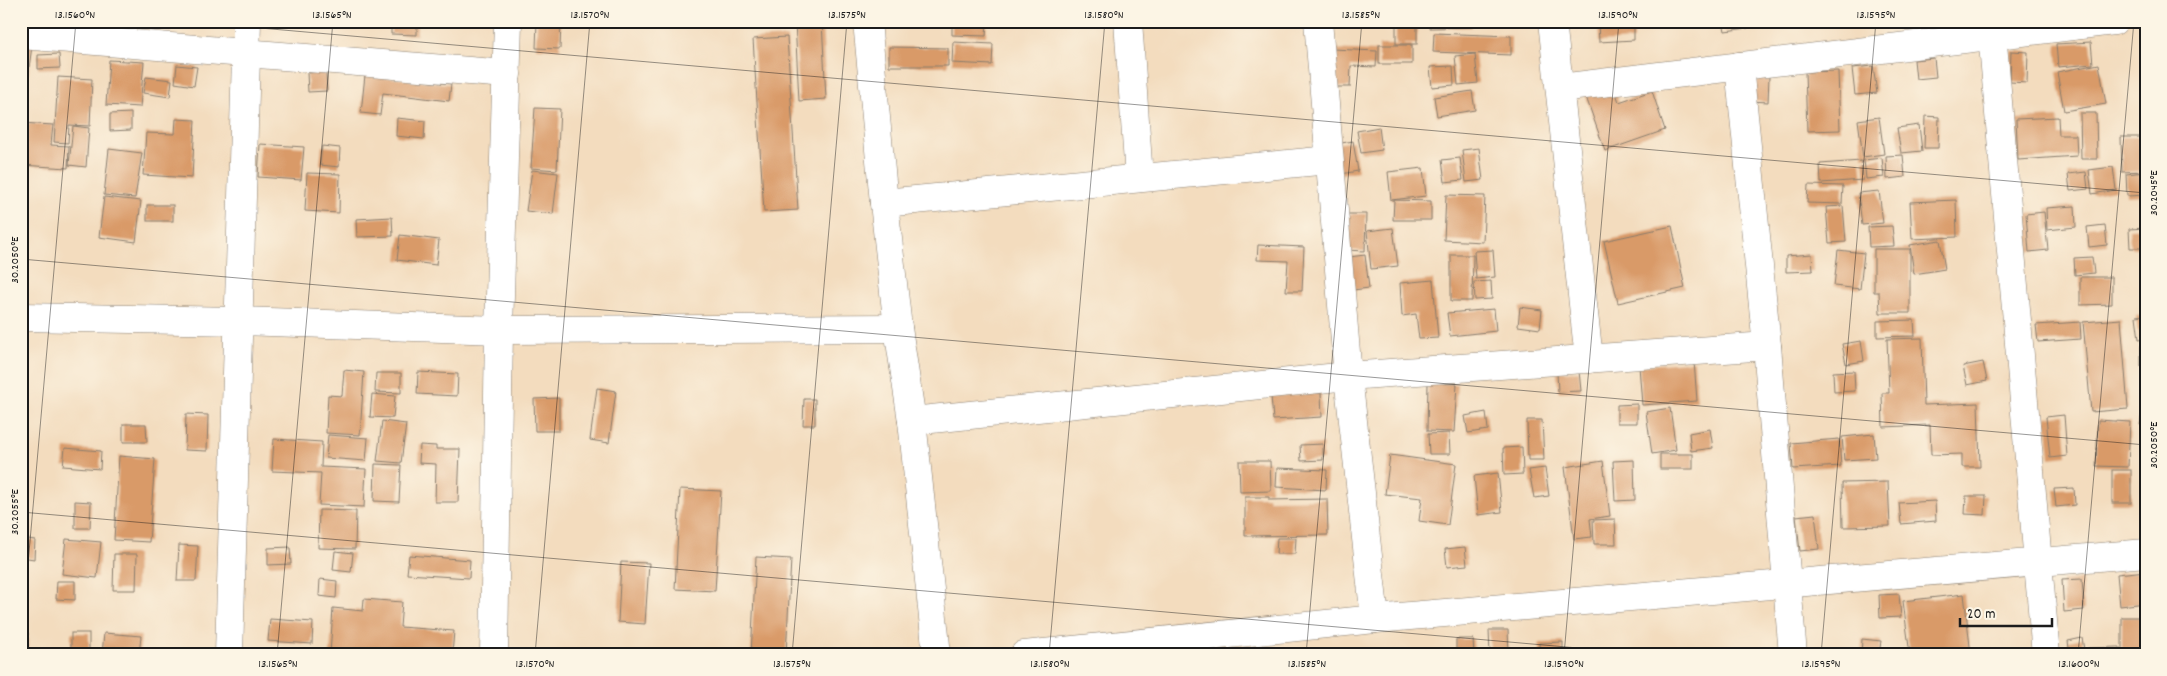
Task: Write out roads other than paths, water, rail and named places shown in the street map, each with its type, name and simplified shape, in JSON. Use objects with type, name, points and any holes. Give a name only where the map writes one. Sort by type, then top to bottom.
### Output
[{"type":"street","points":[[229,655],[247,21]]},
{"type":"street","points":[[494,655],[499,330],[508,21]]},
{"type":"street","points":[[868,21],[884,203],[898,328],[912,421],[937,655]]},
{"type":"street","points":[[1128,21],[1139,178]]},
{"type":"street","points":[[1318,21],[1348,376],[1375,619]]},
{"type":"street","points":[[1552,21],[1589,359]]},
{"type":"street","points":[[1560,88],[1739,66],[1992,28],[2114,21]]},
{"type":"street","points":[[1992,28],[2046,655]]},
{"type":"street","points":[[21,35],[507,74]]},
{"type":"street","points":[[1739,66],[1767,346],[1793,655]]},
{"type":"street","points":[[884,203],[1329,160]]},
{"type":"street","points":[[21,317],[238,321],[499,330],[898,328]]},
{"type":"street","points":[[912,421],[1348,376],[1767,346]]},
{"type":"street","points":[[1024,655],[1193,646],[1375,619],[2146,553]]}]
